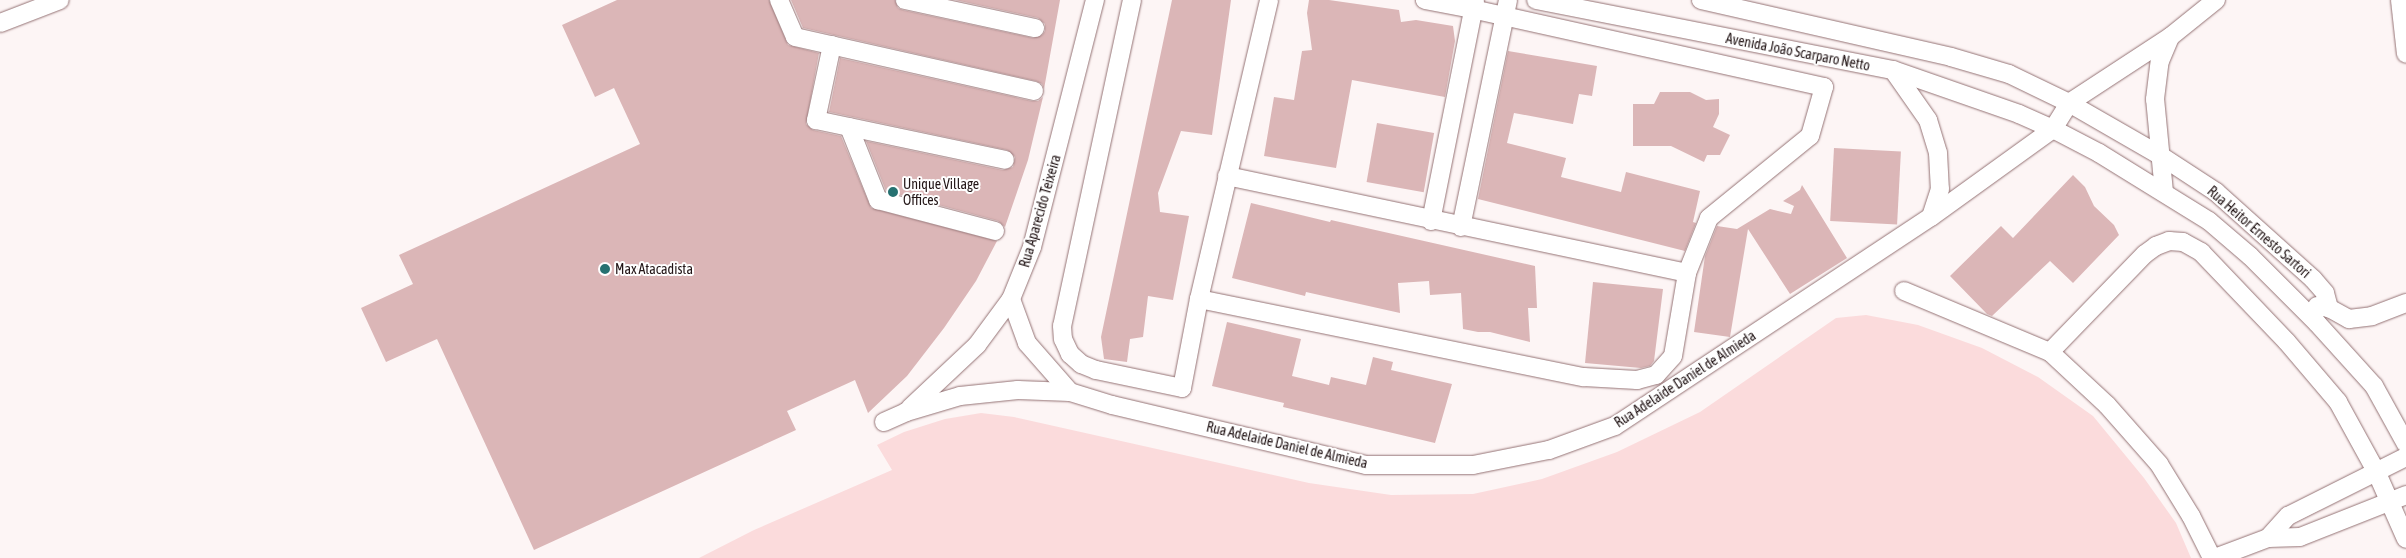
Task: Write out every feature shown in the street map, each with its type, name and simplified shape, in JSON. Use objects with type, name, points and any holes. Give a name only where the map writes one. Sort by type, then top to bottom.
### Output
[{"type":"street","points":[[0,23],[60,0]]},
{"type":"street","points":[[779,0],[795,37],[1034,91]]},
{"type":"street","points":[[905,0],[1035,28]]},
{"type":"street","name":"Rua Aparecido Teixeira","points":[[906,412],[977,345],[1011,299],[1032,247],[1096,0]]},
{"type":"street","points":[[1132,0],[1062,326],[1063,339],[1070,354],[1081,364],[1096,370],[1182,388],[1227,176],[1269,0]]},
{"type":"street","points":[[1200,299],[1584,377],[1637,380],[1656,375],[1673,356],[1688,274],[1709,218],[1810,136],[1824,88],[1502,17],[1474,4],[1425,0]]},
{"type":"street","points":[[1460,227],[1502,17],[1508,0]]},
{"type":"street","name":"Avenida João Scarparo Netto","points":[[1536,0],[1893,70],[2019,114],[2053,129]]},
{"type":"street","name":"Avenida João Scarparo Netto","points":[[1701,0],[1951,57],[2009,74],[2069,103]]},
{"type":"street","name":"Rua Adelaide Daniel de Almieda","points":[[884,422],[906,412],[960,396],[996,391],[1070,392],[1112,405],[1366,465],[1472,465],[1549,450],[1615,426],[1931,217],[2053,129],[2069,103],[2170,37],[2216,0]]},
{"type":"street","points":[[2400,0],[2406,54]]},
{"type":"street","points":[[1430,220],[1474,4]]},
{"type":"street","points":[[2164,192],[2155,99],[2160,61],[2170,37]]},
{"type":"street","points":[[832,45],[816,120],[1005,160]]},
{"type":"street","points":[[1893,70],[1928,120],[1938,153],[1940,189],[1931,217]]},
{"type":"street","name":"Rua Heitor Ernesto Sartori","points":[[2069,103],[2161,156],[2216,192],[2321,288],[2329,308]]},
{"type":"street","points":[[848,127],[878,200],[995,231]]},
{"type":"street","name":"Rua Heitor Ernesto Sartori","points":[[2053,129],[2164,192],[2209,221],[2295,300],[2374,386],[2406,444]]},
{"type":"street","points":[[1227,176],[1688,274]]},
{"type":"street","points":[[2050,352],[2145,254],[2156,246],[2170,241],[2183,242],[2201,252],[2287,342],[2338,402],[2376,471],[2398,498],[2406,539]]},
{"type":"street","points":[[1904,291],[2050,352],[2107,405],[2159,464],[2213,558],[2268,538],[2300,538],[2398,498]]},
{"type":"street","points":[[1011,299],[1027,343],[1070,392]]},
{"type":"street","name":"Rua Heitor Ernesto Sartori","points":[[2295,300],[2329,308]]},
{"type":"street","points":[[2329,308],[2349,319],[2372,316],[2406,303]]},
{"type":"street","points":[[2268,538],[2288,516],[2406,457]]},
{"type":"shaded area","points":[[1866,315],[1918,325],[1982,348],[2038,377],[2093,416],[2144,478],[2176,523],[2191,558],[699,558],[754,530],[892,470],[877,445],[904,432],[945,419],[981,413],[1014,417],[1309,483],[1391,495],[1473,494],[1542,479],[1617,452],[1700,412],[1836,318]]},
{"type":"building","name":"Max Atacadista","points":[[617,0],[769,0],[788,45],[819,53],[806,124],[813,130],[841,136],[871,208],[997,241],[976,281],[944,328],[907,376],[868,413],[855,380],[787,411],[796,430],[534,550],[437,339],[386,362],[361,308],[413,284],[399,255],[640,144],[614,88],[595,97],[562,25]]},
{"type":"building","points":[[791,0],[895,0],[898,8],[903,10],[1033,38],[1042,35],[1045,31],[1045,24],[1038,18],[955,0],[1060,0],[1044,89],[1042,84],[1036,81],[803,28]]},
{"type":"building","points":[[1172,0],[1231,0],[1212,135],[1181,131],[1158,193],[1160,212],[1189,216],[1173,300],[1148,296],[1143,337],[1130,339],[1127,362],[1104,359],[1101,337]]},
{"type":"building","points":[[1309,0],[1329,0],[1399,10],[1401,22],[1416,20],[1453,26],[1455,41],[1445,97],[1352,80],[1336,168],[1264,156],[1274,97],[1294,100],[1302,51],[1312,50],[1307,13]]},
{"type":"building","points":[[1508,51],[1597,66],[1592,96],[1579,94],[1573,124],[1514,113],[1507,143],[1566,158],[1561,177],[1621,192],[1626,172],[1700,191],[1693,222],[1696,223],[1685,251],[1478,199]]},
{"type":"building","points":[[840,58],[1032,101],[1038,101],[1043,97],[1028,160],[1005,227],[998,221],[886,191],[866,141],[1003,170],[1013,167],[1015,157],[1007,150],[829,112]]},
{"type":"building","points":[[1660,92],[1690,92],[1706,100],[1719,99],[1719,114],[1713,127],[1730,135],[1720,155],[1707,155],[1704,162],[1671,146],[1633,146],[1633,104],[1654,104]]},
{"type":"building","points":[[1377,123],[1434,133],[1424,192],[1367,182]]},
{"type":"building","points":[[1834,148],[1901,152],[1897,224],[1830,221]]},
{"type":"building","points":[[2073,175],[2085,187],[2094,206],[2114,225],[2119,235],[2073,283],[2050,261],[1992,316],[1987,314],[1950,276],[2001,226],[2013,238]]},
{"type":"building","points":[[1802,185],[1847,258],[1790,294],[1748,229],[1730,337],[1694,332],[1705,256],[1717,226],[1737,229],[1770,209],[1791,214],[1794,206],[1783,201],[1800,190]]},
{"type":"building","points":[[1251,203],[1535,266],[1537,308],[1528,308],[1530,342],[1490,332],[1463,329],[1461,293],[1430,295],[1429,281],[1398,283],[1400,313],[1306,292],[1305,296],[1232,278]]},
{"type":"building","points":[[1593,282],[1663,289],[1654,361],[1650,366],[1641,368],[1585,363]]},
{"type":"building","points":[[1227,322],[1301,339],[1292,376],[1329,385],[1331,377],[1366,385],[1373,357],[1393,362],[1391,370],[1452,384],[1435,443],[1283,407],[1284,403],[1212,386]]},
{"type":"place","name":"Unique Village Offices","points":[[893,192]]},
{"type":"place","name":"Max Atacadista","points":[[605,269]]}]
